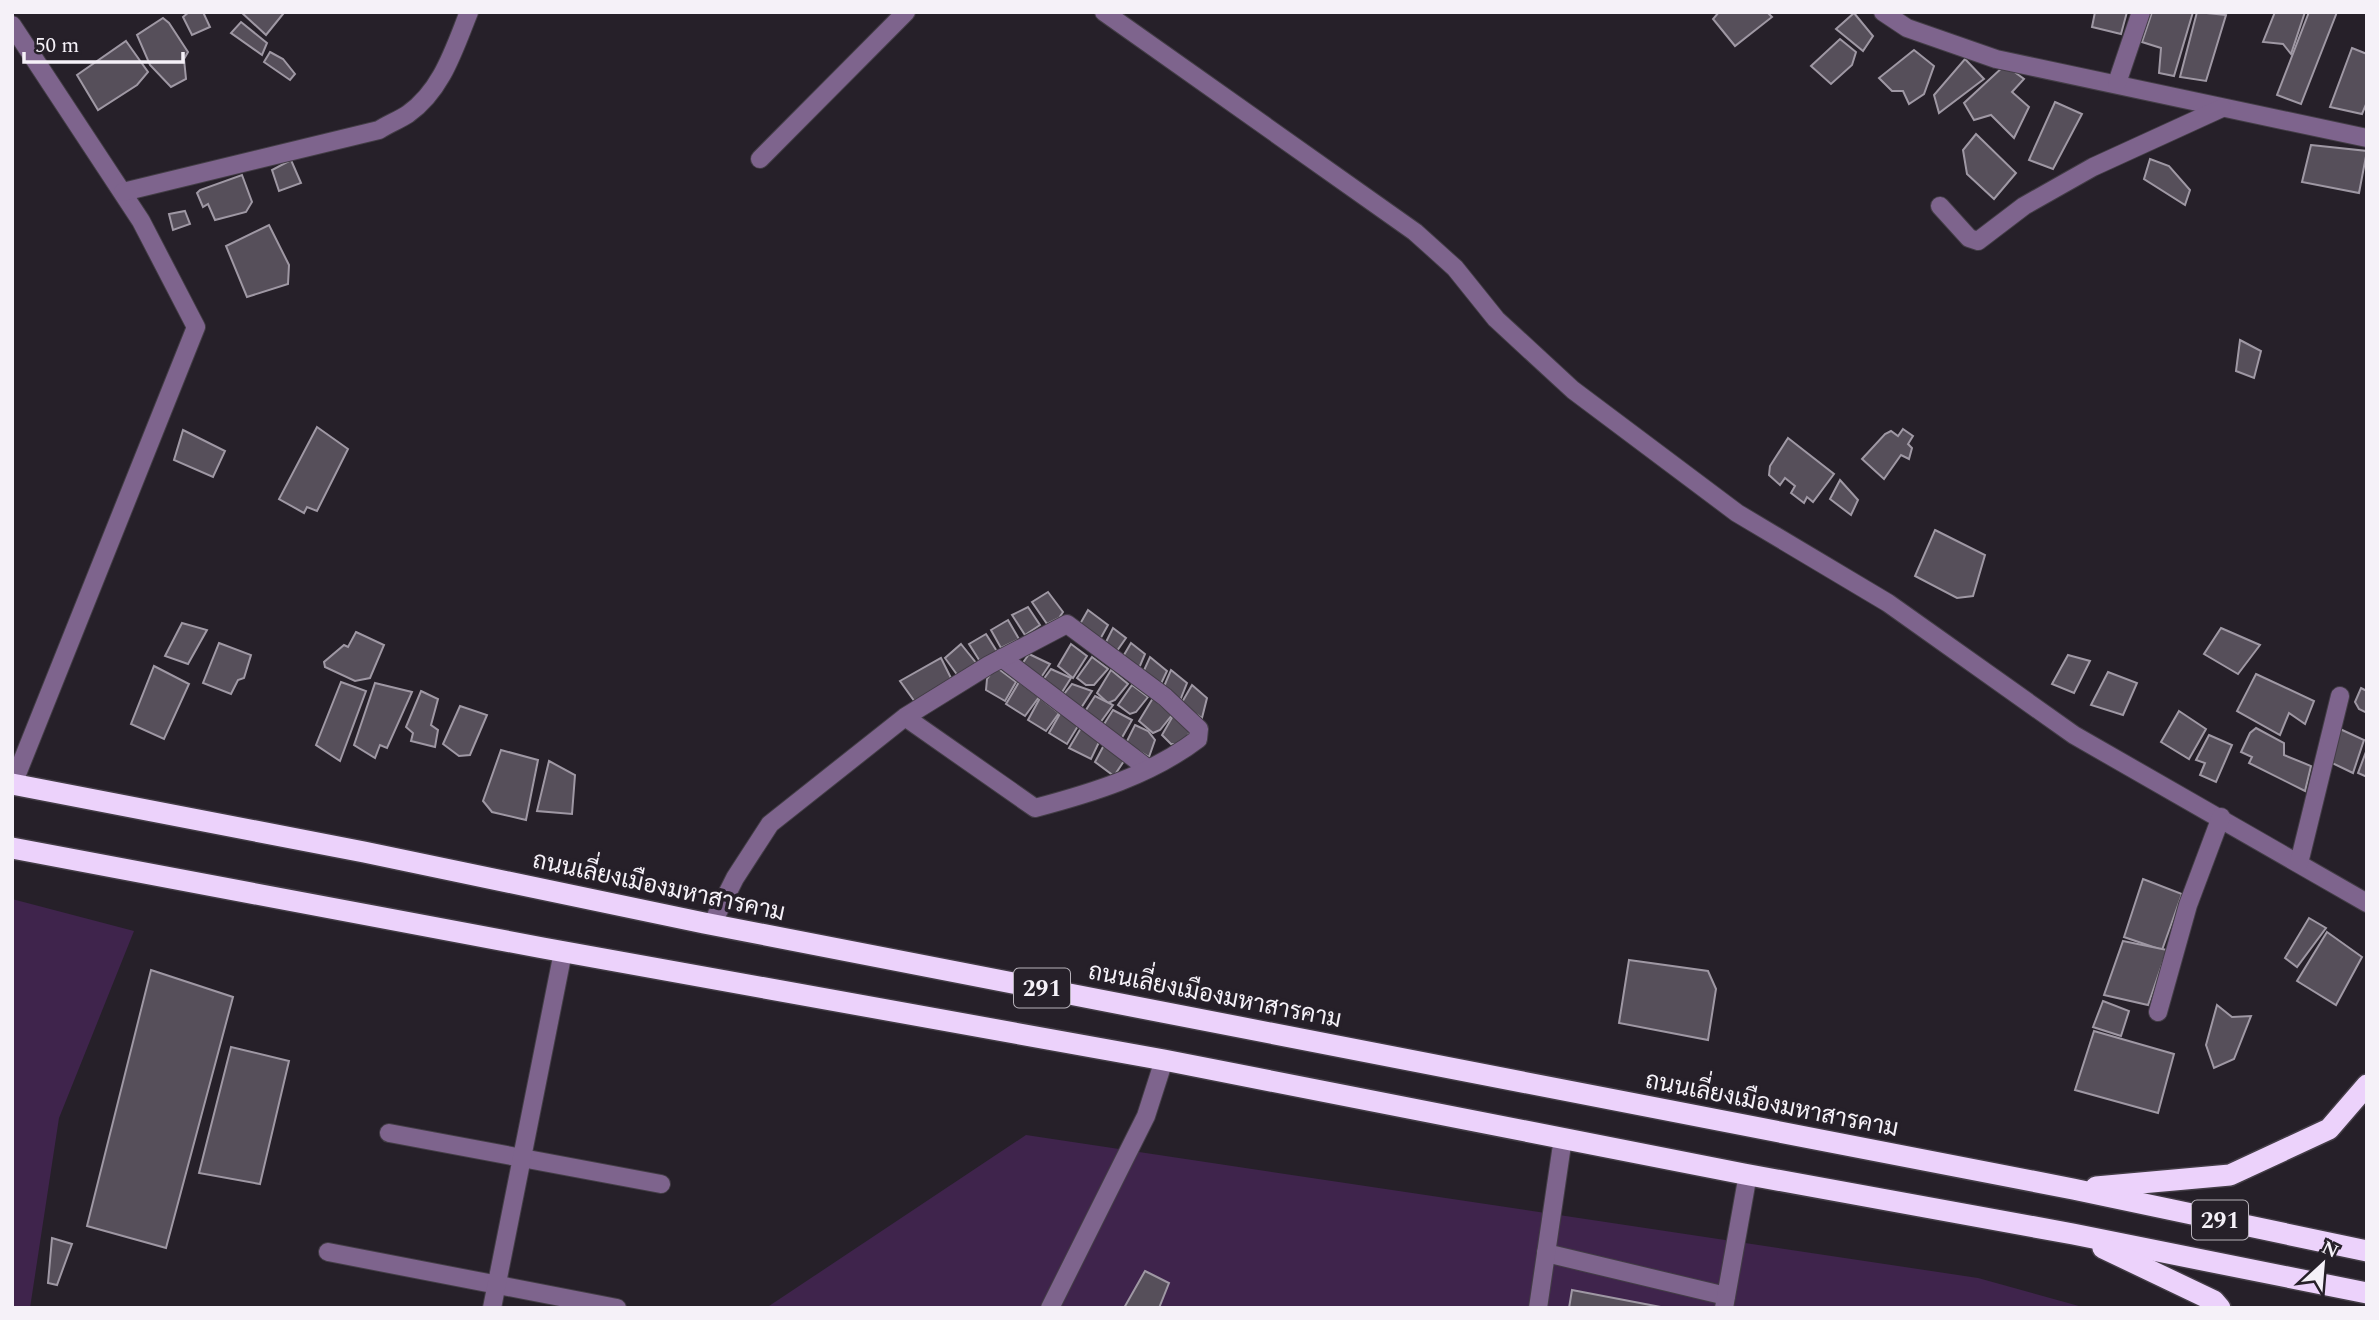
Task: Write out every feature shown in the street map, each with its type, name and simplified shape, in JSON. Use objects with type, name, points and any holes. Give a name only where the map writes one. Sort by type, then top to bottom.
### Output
[{"type":"highway","name":"ถนนเลี่ยงเมืองมหาสารคาม","points":[[12,784],[364,852],[712,924],[2073,1189],[2367,1251]]},
{"type":"highway","name":"291","points":[[12,848],[563,952],[1164,1060],[2367,1293]]},
{"type":"highway","points":[[2073,1189],[2230,1175],[2329,1129],[2367,1085]]},
{"type":"highway","points":[[2073,1234],[2214,1301],[2220,1308]]},
{"type":"street","points":[[123,192],[379,130],[409,113],[432,90],[448,65],[469,12]]},
{"type":"street","points":[[760,159],[906,12]]},
{"type":"street","points":[[1104,12],[1415,232],[1455,268],[1496,319],[1573,390],[1737,513],[1888,603],[2074,735],[2367,902]]},
{"type":"street","points":[[1883,12],[1908,28],[1996,59],[2367,138]]},
{"type":"street","points":[[2117,83],[2141,12]]},
{"type":"street","points":[[12,25],[141,221],[196,327],[12,784]]},
{"type":"street","points":[[1940,206],[1969,238],[1978,241],[2024,205],[2093,167],[2222,108]]},
{"type":"street","points":[[712,924],[734,878],[770,824],[905,717],[1002,658],[1067,624],[1165,697],[1199,729],[1198,739],[1176,756],[1087,794],[1035,807],[905,717]]},
{"type":"street","points":[[1002,658],[1147,768]]},
{"type":"street","points":[[2299,863],[2340,696]]},
{"type":"street","points":[[2158,1012],[2188,905],[2221,817]]},
{"type":"street","points":[[492,1308],[563,952]]},
{"type":"street","points":[[1050,1308],[1146,1116],[1164,1060]]},
{"type":"street","points":[[388,1133],[661,1184]]},
{"type":"street","points":[[1538,1308],[1563,1138]]},
{"type":"street","points":[[1546,1253],[1725,1302],[1748,1174]]},
{"type":"street","points":[[328,1252],[617,1308]]},
{"type":"shaded area","points":[[12,899],[134,931],[59,1118],[30,1308],[12,1308]]},
{"type":"shaded area","points":[[1026,1135],[1978,1278],[2086,1308],[766,1308]]},
{"type":"building","points":[[189,12],[203,12],[210,27],[192,35],[183,17]]},
{"type":"building","points":[[241,12],[281,12],[283,14],[266,35]]},
{"type":"building","points":[[1719,12],[1767,12],[1772,17],[1735,46],[1713,19]]},
{"type":"building","points":[[2095,12],[2127,12],[2121,34],[2092,27]]},
{"type":"building","points":[[2152,12],[2193,12],[2174,76],[2159,73],[2161,48],[2142,42]]},
{"type":"building","points":[[2197,12],[2226,15],[2206,81],[2180,77]]},
{"type":"building","points":[[2275,12],[2305,12],[2291,54],[2283,44],[2263,42]]},
{"type":"building","points":[[2309,12],[2337,12],[2301,104],[2277,95]]},
{"type":"building","points":[[1854,13],[1873,36],[1863,51],[1836,29]]},
{"type":"building","points":[[163,18],[188,52],[184,59],[186,79],[171,87],[150,65],[137,35]]},
{"type":"building","points":[[241,22],[267,43],[262,55],[231,33]]},
{"type":"building","points":[[1840,39],[1856,52],[1852,65],[1831,84],[1811,66]]},
{"type":"building","points":[[126,41],[148,72],[137,85],[98,110],[77,75]]},
{"type":"building","points":[[2352,48],[2367,54],[2367,102],[2362,114],[2330,107]]},
{"type":"building","points":[[1914,50],[1934,66],[1924,94],[1909,104],[1903,91],[1892,91],[1879,78]]},
{"type":"building","points":[[270,52],[283,59],[295,74],[290,80],[264,62]]},
{"type":"building","points":[[1965,59],[1984,79],[1939,113],[1934,95]]},
{"type":"building","points":[[2005,65],[2024,79],[2012,92],[2029,107],[2014,138],[1991,115],[1974,120],[1964,103]]},
{"type":"building","points":[[2055,102],[2082,114],[2053,169],[2029,160]]},
{"type":"building","points":[[1976,134],[2016,173],[1994,199],[1967,174],[1963,150]]},
{"type":"building","points":[[2311,145],[2367,151],[2359,193],[2302,182]]},
{"type":"building","points":[[2150,159],[2169,166],[2190,190],[2185,205],[2144,179]]},
{"type":"building","points":[[291,160],[301,183],[279,191],[272,170]]},
{"type":"building","points":[[242,175],[252,202],[246,212],[215,220],[208,204],[203,207],[197,193]]},
{"type":"building","points":[[185,211],[190,224],[173,230],[169,214]]},
{"type":"building","points":[[269,225],[289,265],[288,284],[247,297],[226,246]]},
{"type":"building","points":[[2240,340],[2261,351],[2254,378],[2236,371]]},
{"type":"building","points":[[317,427],[348,449],[317,511],[307,507],[304,513],[279,499]]},
{"type":"building","points":[[1903,429],[1913,436],[1908,444],[1912,448],[1909,459],[1901,455],[1884,479],[1862,459],[1885,434],[1891,431],[1898,436]]},
{"type":"building","points":[[183,430],[225,451],[213,477],[174,460]]},
{"type":"building","points":[[1788,438],[1834,474],[1813,502],[1807,497],[1804,503],[1791,493],[1795,486],[1785,478],[1780,485],[1769,475],[1770,466]]},
{"type":"building","points":[[1840,480],[1858,500],[1851,515],[1830,499]]},
{"type":"building","points":[[1935,530],[1985,555],[1973,596],[1957,598],[1915,576]]},
{"type":"building","points":[[1048,592],[1063,612],[1059,618],[1047,624],[1032,602]]},
{"type":"building","points":[[1028,607],[1040,625],[1025,635],[1012,615]]},
{"type":"building","points":[[1088,610],[1108,625],[1098,643],[1076,631]]},
{"type":"building","points":[[1008,620],[1019,639],[1001,648],[991,630]]},
{"type":"building","points":[[182,623],[207,630],[188,664],[165,656]]},
{"type":"building","points":[[1113,628],[1126,638],[1112,658],[1102,650]]},
{"type":"building","points":[[2221,628],[2260,645],[2238,674],[2204,654]]},
{"type":"building","points":[[356,632],[384,645],[370,678],[355,681],[325,667],[324,662],[344,645],[348,647]]},
{"type":"building","points":[[986,634],[998,653],[981,663],[969,644]]},
{"type":"building","points":[[219,643],[251,655],[244,678],[238,680],[231,694],[203,683]]},
{"type":"building","points":[[1131,643],[1145,654],[1137,673],[1121,660]]},
{"type":"building","points":[[961,644],[977,664],[958,676],[945,658]]},
{"type":"building","points":[[1071,644],[1087,656],[1073,678],[1058,666]]},
{"type":"building","points":[[1029,654],[1050,664],[1040,679],[1020,667]]},
{"type":"building","points":[[2068,655],[2090,661],[2074,693],[2052,684]]},
{"type":"building","points":[[1092,657],[1108,669],[1094,685],[1086,685],[1077,678]]},
{"type":"building","points":[[1150,657],[1167,671],[1159,688],[1140,679]]},
{"type":"building","points":[[941,658],[953,682],[915,702],[900,681]]},
{"type":"building","points":[[154,666],[189,684],[164,739],[131,724]]},
{"type":"building","points":[[996,667],[1016,682],[1005,701],[986,690],[987,679]]},
{"type":"building","points":[[1051,669],[1071,678],[1059,697],[1040,684]]},
{"type":"building","points":[[1111,670],[1128,684],[1115,700],[1108,703],[1097,693]]},
{"type":"building","points":[[1171,670],[1187,683],[1179,703],[1162,691]]},
{"type":"building","points":[[2108,672],[2137,683],[2123,715],[2091,705]]},
{"type":"building","points":[[2256,674],[2314,701],[2305,724],[2289,713],[2280,735],[2237,711]]},
{"type":"building","points":[[341,682],[366,691],[340,761],[316,745]]},
{"type":"building","points":[[1019,682],[1039,697],[1025,716],[1006,704]]},
{"type":"building","points":[[375,683],[412,692],[387,748],[380,745],[375,758],[354,745]]},
{"type":"building","points":[[1072,684],[1092,691],[1079,711],[1061,698]]},
{"type":"building","points":[[1132,685],[1148,697],[1136,712],[1130,714],[1118,705]]},
{"type":"building","points":[[1192,685],[1207,698],[1202,718],[1181,704]]},
{"type":"building","points":[[2361,688],[2367,691],[2367,713],[2359,709],[2355,702]]},
{"type":"building","points":[[421,691],[438,699],[431,725],[438,730],[435,747],[411,741],[413,733],[406,727]]},
{"type":"building","points":[[1095,696],[1113,705],[1100,723],[1084,713]]},
{"type":"building","points":[[1040,698],[1059,713],[1046,731],[1028,720]]},
{"type":"building","points":[[1153,698],[1172,715],[1160,730],[1153,733],[1139,721]]},
{"type":"building","points":[[460,706],[487,715],[470,755],[459,756],[443,744]]},
{"type":"building","points":[[1113,710],[1132,720],[1120,741],[1101,729]]},
{"type":"building","points":[[2179,711],[2206,729],[2189,759],[2161,742]]},
{"type":"building","points":[[1061,712],[1078,726],[1067,744],[1049,733]]},
{"type":"building","points":[[1174,714],[1192,729],[1182,744],[1171,744],[1162,735]]},
{"type":"building","points":[[1135,725],[1148,731],[1155,740],[1149,757],[1126,743]]},
{"type":"building","points":[[1081,728],[1100,740],[1091,759],[1069,748]]},
{"type":"building","points":[[2256,728],[2284,743],[2284,755],[2311,766],[2305,791],[2249,763],[2252,757],[2241,752],[2250,733]]},
{"type":"building","points":[[2340,729],[2364,740],[2353,773],[2332,763]]},
{"type":"building","points":[[2209,735],[2232,745],[2216,782],[2200,775],[2205,763],[2196,760]]},
{"type":"building","points":[[1104,745],[1126,758],[1114,776],[1095,762]]},
{"type":"building","points":[[2367,749],[2367,777],[2358,773]]},
{"type":"building","points":[[501,750],[538,760],[526,820],[492,812],[483,801]]},
{"type":"building","points":[[549,761],[575,775],[572,814],[537,811]]},
{"type":"building","points":[[2143,879],[2182,894],[2162,950],[2124,937]]},
{"type":"building","points":[[2309,918],[2326,928],[2297,967],[2285,958]]},
{"type":"building","points":[[2327,932],[2362,957],[2336,1005],[2297,981]]},
{"type":"building","points":[[2123,941],[2167,950],[2148,1005],[2104,995]]},
{"type":"building","points":[[1629,960],[1708,971],[1716,989],[1708,1040],[1619,1023]]},
{"type":"building","points":[[151,970],[233,997],[166,1248],[87,1226]]},
{"type":"building","points":[[2103,1001],[2129,1011],[2121,1036],[2093,1027]]},
{"type":"building","points":[[2217,1005],[2232,1017],[2251,1016],[2234,1059],[2214,1068],[2206,1045]]},
{"type":"building","points":[[2094,1031],[2174,1054],[2158,1113],[2075,1090]]},
{"type":"building","points":[[231,1047],[289,1061],[260,1184],[199,1173]]},
{"type":"building","points":[[52,1238],[72,1244],[57,1285],[48,1283]]},
{"type":"building","points":[[1145,1271],[1169,1283],[1159,1308],[1124,1308]]},
{"type":"building","points":[[1572,1290],[1666,1308],[1569,1308]]}]
